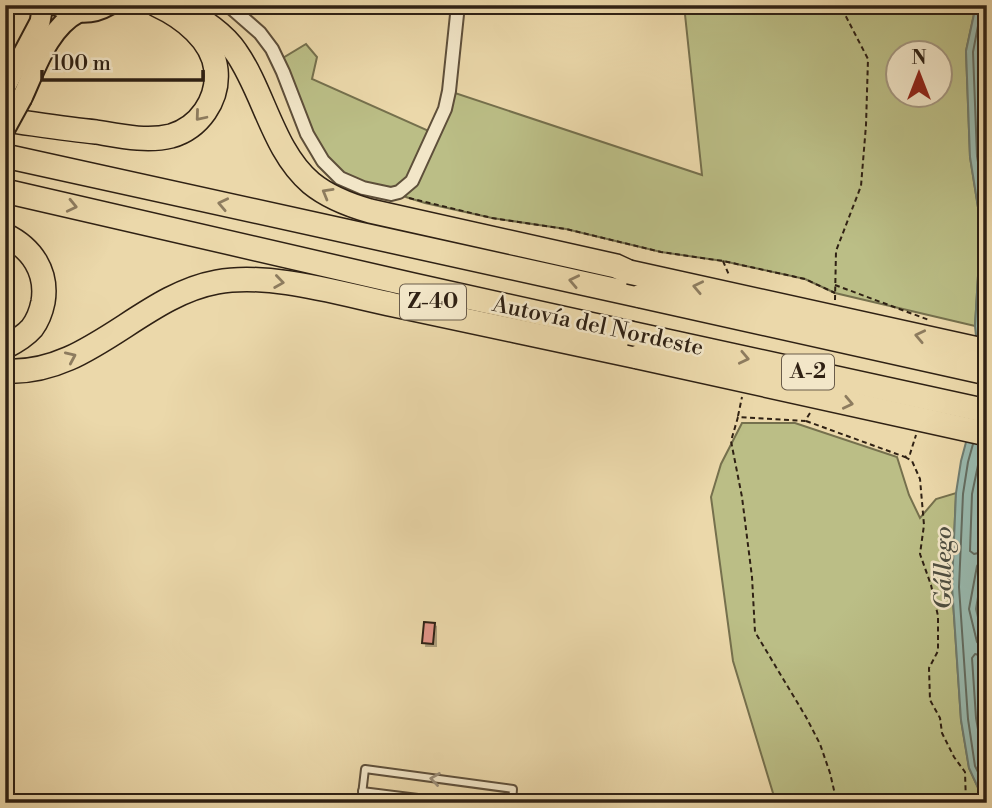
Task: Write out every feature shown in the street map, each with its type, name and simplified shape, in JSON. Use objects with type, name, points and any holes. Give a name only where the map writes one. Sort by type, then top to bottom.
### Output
[{"type":"highway","points":[[5,129],[13,93],[40,22],[43,5]]},
{"type":"highway","points":[[56,5],[79,12],[92,12],[109,5]]},
{"type":"highway","points":[[5,120],[150,138],[170,136],[193,124],[205,111],[214,91],[214,62],[205,44],[190,26],[157,5]]},
{"type":"highway","points":[[177,5],[208,25],[235,50],[255,85],[288,156],[304,176],[323,192],[370,211],[616,266],[629,272]]},
{"type":"highway","points":[[13,93],[55,32],[79,12]]},
{"type":"highway","name":"Autovía del Nordeste","points":[[5,156],[987,373]]},
{"type":"highway","name":"Autovía del Nordeste","points":[[5,191],[987,411]]},
{"type":"highway","points":[[290,219],[318,212],[499,251],[629,272],[987,351]]},
{"type":"highway","points":[[5,235],[22,245],[35,259],[44,290],[42,309],[34,326],[17,341],[5,347]]},
{"type":"highway","name":"Z-40","points":[[278,254],[356,284],[537,329],[589,347],[987,434]]},
{"type":"highway","points":[[5,372],[32,370],[64,360],[98,344],[181,293],[201,285],[244,279],[305,286],[589,347]]},
{"type":"street","points":[[228,5],[260,33],[272,49],[307,134],[332,171],[340,178],[363,188],[391,194],[407,188],[412,181],[444,109],[449,91],[458,5]]},
{"type":"lane","points":[[361,803],[365,769],[513,789],[512,803]]},
{"type":"lane","points":[[362,791],[458,803]]},
{"type":"path","points":[[835,302],[836,251],[860,186],[866,125],[868,59],[840,5]]},
{"type":"path","points":[[399,192],[425,203],[492,218],[566,229],[661,252],[723,261],[805,279],[835,293]]},
{"type":"path","points":[[723,261],[729,276]]},
{"type":"path","points":[[835,285],[935,322]]},
{"type":"path","points":[[805,421],[813,410]]},
{"type":"path","points":[[837,803],[820,744],[755,632],[752,577],[732,442],[738,417],[805,421],[912,461],[920,479],[924,525],[920,554],[938,616],[938,651],[929,668],[930,700],[940,718],[942,733],[965,772],[967,803]]},
{"type":"path","points":[[905,457],[910,454],[917,432]]},
{"type":"green space","points":[[684,5],[976,5],[966,51],[970,157],[981,226],[975,326],[835,293],[805,279],[723,261],[661,252],[566,229],[492,218],[425,203],[399,192],[363,188],[323,161],[278,61],[306,44],[317,57],[312,79],[433,133],[449,91],[702,175]]},
{"type":"green space","points":[[742,423],[795,423],[897,457],[909,495],[920,518],[936,499],[956,493],[952,586],[961,720],[969,768],[985,803],[776,803],[733,661],[711,497],[721,464]]},
{"type":"green space","points":[[987,544],[987,699],[984,692],[986,650],[976,609]]},
{"type":"water","points":[[976,5],[987,5],[987,544],[976,609],[986,650],[984,692],[987,699],[987,803],[969,768],[961,720],[952,586],[956,493],[961,461],[981,386],[975,326],[981,226],[970,157],[966,51]]},
{"type":"building","points":[[424,622],[435,623],[433,644],[422,643]]},
{"type":"water label","name":"Gállego","points":[[944,568]]}]
